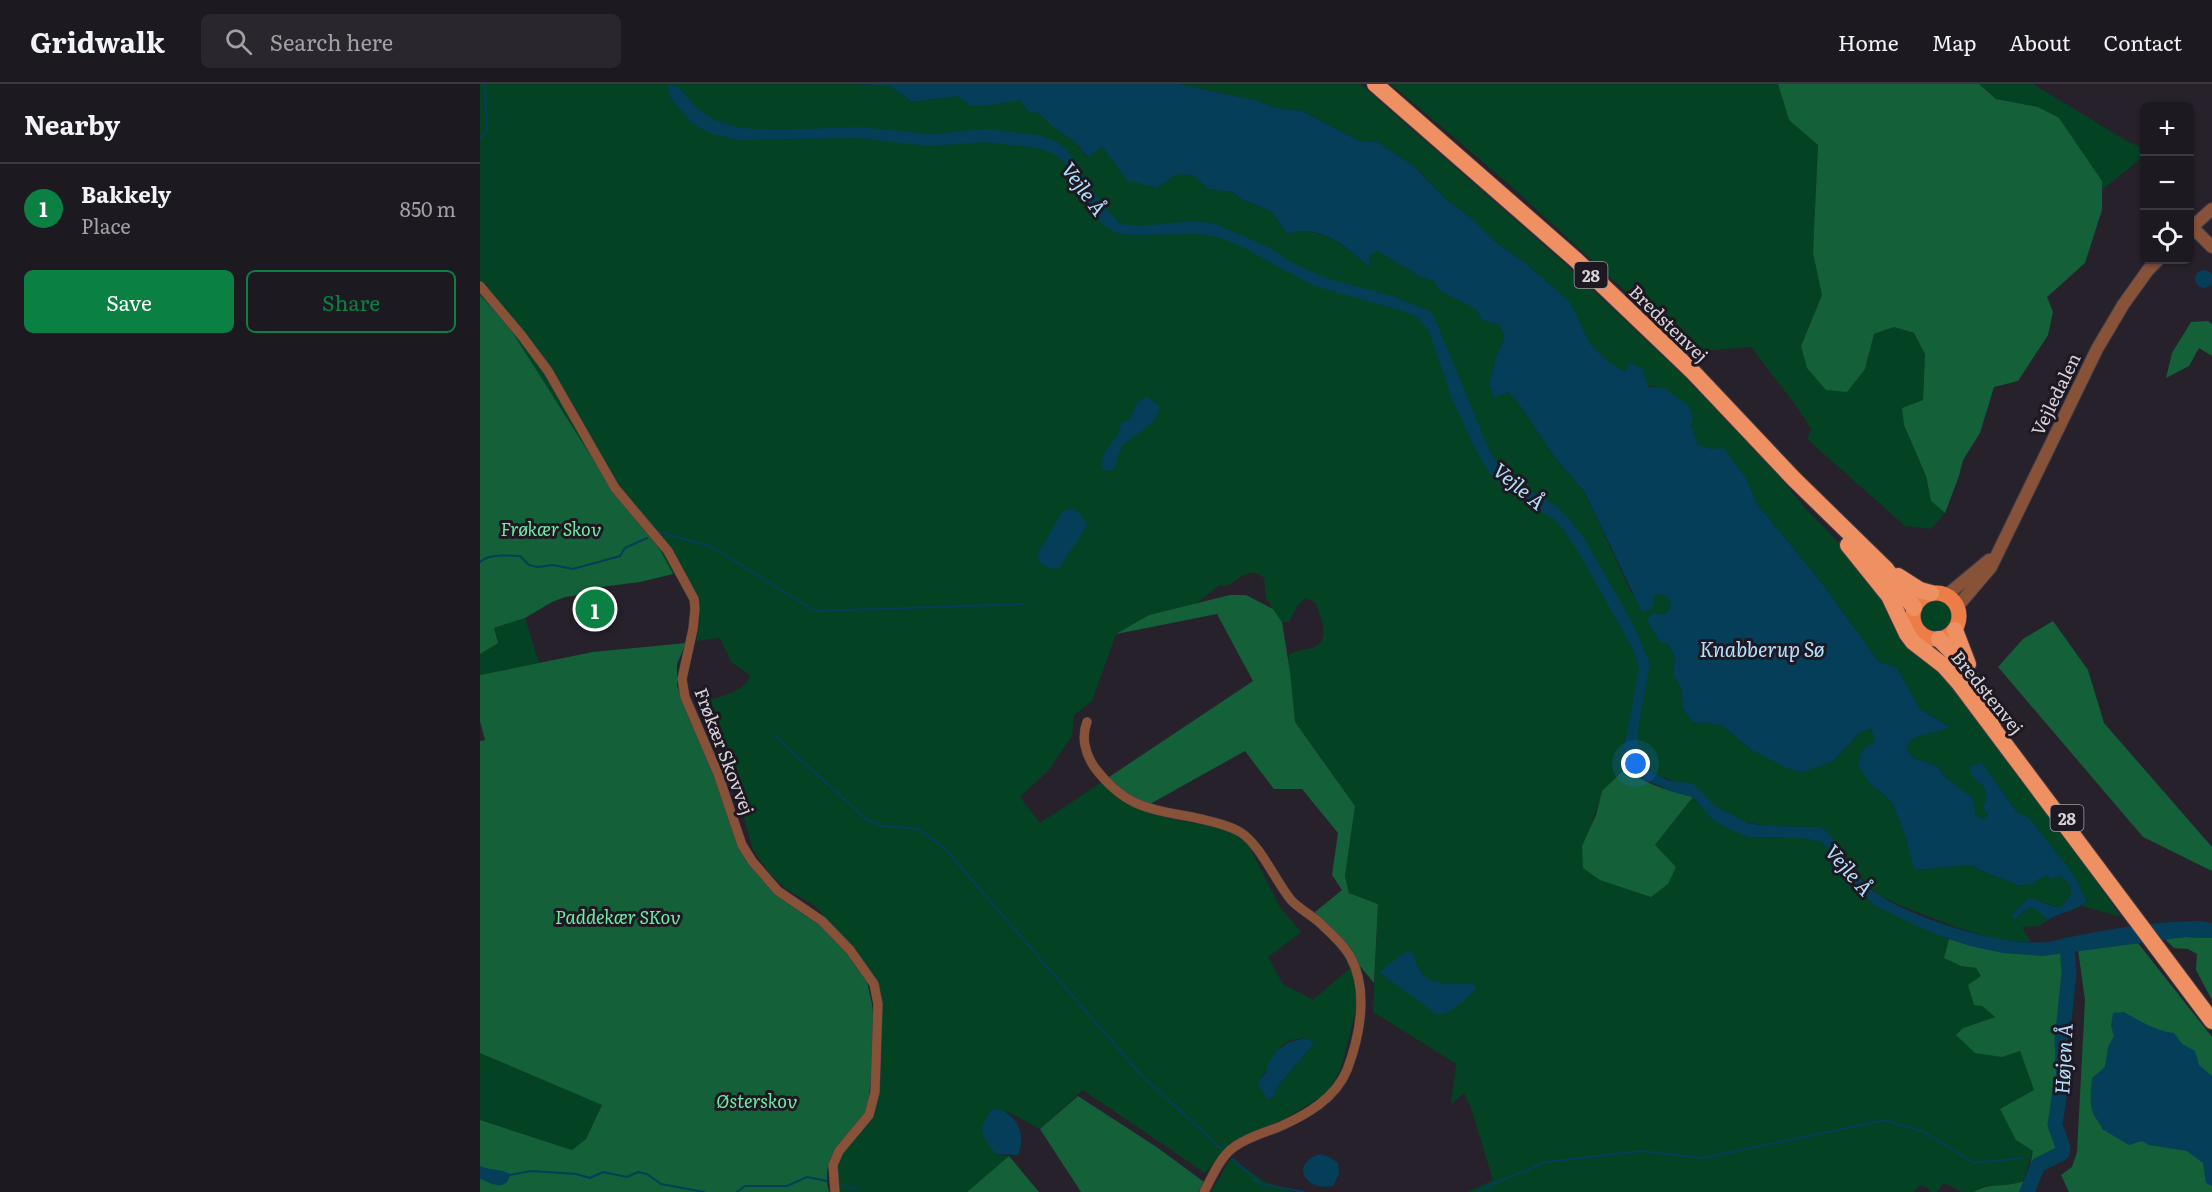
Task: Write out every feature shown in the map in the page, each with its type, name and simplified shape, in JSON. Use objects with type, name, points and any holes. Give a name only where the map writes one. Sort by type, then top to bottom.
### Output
[{"type":"highway","name":"Bredstenvej","points":[[1375,84],[1576,260],[1693,372],[1794,479],[1886,569],[1914,608]]},
{"type":"highway","name":"Bredstenvej","points":[[1794,479],[1883,588],[1907,634],[1955,677],[2212,1021]]},
{"type":"highway","name":"Bredstenvej","points":[[1886,569],[1920,590],[1945,598]]},
{"type":"highway","name":"Bredstenvej","points":[[1955,630],[1977,685]]},
{"type":"highway","name":"Bredstenvej","points":[[1939,639],[1953,653],[1977,685],[2127,906]]},
{"type":"main road","points":[[1914,608],[1918,600],[1945,598]]},
{"type":"main road","name":"28","points":[[1945,598],[1959,621],[1955,630]]},
{"type":"main road","name":"28","points":[[1914,608],[1912,619],[1916,629],[1928,638],[1939,639]]},
{"type":"main road","points":[[1939,639],[1955,630]]},
{"type":"street","points":[[2194,225],[2212,209]]},
{"type":"street","points":[[2194,231],[2212,247]]},
{"type":"street","name":"Vejledalen","points":[[1945,598],[1991,567],[2097,350],[2123,305],[2154,264]]},
{"type":"street","name":"Frøkær Skovvej","points":[[480,286],[522,336],[548,372],[615,488],[668,551],[694,599],[693,629],[683,672],[682,689],[718,774],[742,845],[752,861],[778,891],[822,921],[843,943],[863,966],[874,984],[879,1015],[875,1092],[869,1115],[839,1151],[833,1165],[835,1192]]},
{"type":"street","points":[[1087,722],[1083,732],[1085,747],[1092,763],[1124,799],[1141,807],[1216,823],[1241,832],[1254,846],[1292,901],[1322,924],[1349,955],[1359,979],[1362,997],[1358,1028],[1346,1071],[1331,1096],[1299,1117],[1250,1137],[1232,1148],[1219,1165],[1204,1192]]},
{"type":"green space","points":[[480,84],[856,84],[890,86],[912,102],[958,96],[991,105],[1020,99],[1029,112],[1039,113],[1053,127],[1074,141],[1087,157],[1102,146],[1157,188],[1177,174],[1193,175],[1208,189],[1232,192],[1243,200],[1271,211],[1287,234],[1311,232],[1332,239],[1371,268],[1369,254],[1378,251],[1419,276],[1434,281],[1440,291],[1476,309],[1482,320],[1499,325],[1505,336],[1495,360],[1489,384],[1494,397],[1508,392],[1517,401],[1556,459],[1584,491],[1632,594],[1654,597],[1661,594],[1666,596],[1671,603],[1669,611],[1662,615],[1667,643],[1675,657],[1673,675],[1681,690],[1682,708],[1692,722],[1722,725],[1750,749],[1828,762],[1833,761],[1858,734],[1871,728],[1875,742],[1869,782],[1892,802],[1905,836],[1914,870],[1972,865],[1983,872],[2019,886],[2033,883],[2046,875],[2051,879],[2060,876],[2070,885],[2071,894],[2061,907],[2028,898],[2015,919],[2027,909],[2034,908],[2048,920],[2039,926],[2022,927],[2031,942],[1999,940],[1958,928],[1877,894],[1868,886],[1842,849],[1821,827],[1766,826],[1738,820],[1683,784],[1657,775],[1639,764],[1602,791],[1590,829],[1655,845],[1693,797],[1702,808],[1750,837],[1803,838],[1822,842],[1855,886],[1875,906],[1949,939],[1944,958],[1961,966],[1976,968],[1982,976],[1982,1006],[1995,1017],[1963,1028],[2002,1057],[2020,1051],[2034,1090],[2016,1140],[2033,1151],[2023,1181],[2015,1184],[1982,1187],[1974,1192],[1962,1192],[1944,1183],[1937,1192],[1931,1192],[1920,1185],[1913,1192],[1468,1192],[1493,1180],[1471,1108],[1464,1093],[1451,1104],[1456,1064],[1373,1012],[1378,904],[1349,893],[1345,876],[1355,806],[1295,722],[1289,655],[1312,648],[1322,640],[1323,628],[1320,614],[1315,602],[1306,598],[1298,605],[1289,622],[1282,622],[1266,598],[1264,578],[1259,574],[1250,573],[1227,586],[1220,585],[1195,604],[1149,615],[1116,634],[1092,701],[1074,715],[1072,736],[1048,771],[1020,797],[1040,823],[1102,782],[1113,794],[1141,810],[1225,830],[1236,835],[1249,846],[1280,907],[1301,932],[1268,957],[1283,984],[1313,1000],[1350,968],[1356,982],[1358,1002],[1341,1068],[1328,1093],[1286,1118],[1229,1144],[1205,1173],[1083,1090],[1040,1129],[1007,1111],[996,1154],[1009,1156],[967,1192],[839,1192],[837,1165],[843,1150],[869,1122],[880,1090],[882,1007],[875,979],[863,960],[815,906],[786,889],[770,874],[753,850],[725,748],[701,715],[704,702],[744,686],[750,675],[731,662],[720,638],[696,641],[700,621],[699,606],[684,573],[673,574],[659,548],[615,494],[480,294]],"holes":[[[1307,1038],[1312,1042],[1312,1046],[1278,1086],[1272,1099],[1259,1080],[1283,1045],[1291,1040]]]},
{"type":"green space","points":[[1179,84],[1360,84],[1562,261],[1684,376],[1836,540],[1879,596],[1899,638],[1942,670],[2034,790],[2121,917],[2082,906],[2087,900],[2029,818],[2017,812],[1982,763],[1975,780],[1983,785],[1986,793],[1988,807],[1985,819],[1976,816],[1972,797],[1946,778],[1937,766],[1913,758],[1906,748],[1910,742],[1915,738],[1949,726],[1920,709],[1897,668],[1879,662],[1821,582],[1757,504],[1746,478],[1712,449],[1698,446],[1691,424],[1693,417],[1654,386],[1648,387],[1607,361],[1590,344],[1569,302],[1524,262],[1493,240],[1471,218],[1448,201],[1415,167],[1378,142],[1359,141],[1302,111],[1277,108],[1258,101]]},
{"type":"green space","points":[[1391,84],[1778,84],[1789,120],[1818,145],[1813,253],[1822,295],[1801,346],[1865,369],[1874,334],[1894,327],[1914,333],[1925,354],[1923,400],[1902,408],[1904,425],[1926,476],[1931,501],[1945,513],[1931,529],[1905,526],[1807,439],[1811,429],[1752,347],[1700,351],[1687,348],[1511,186]]},
{"type":"green space","points":[[1778,84],[1979,84],[1996,99],[2038,107],[2059,118],[2102,181],[2102,210],[2085,263],[2047,297],[2053,312],[2048,335],[2018,381],[1994,387],[1980,433],[1963,460],[1945,513],[1931,501],[1926,476],[1904,425],[1902,408],[1923,400],[1925,354],[1914,333],[1894,327],[1874,334],[1865,369],[1847,392],[1826,390],[1807,368],[1801,346],[1822,295],[1813,253],[1818,145],[1789,120]]},
{"type":"green space","points":[[1979,84],[2033,84],[2140,147],[2140,159],[2102,190],[2102,181],[2038,107],[1996,99]]},
{"type":"green space","name":"Frøkær Skov","points":[[480,295],[509,327],[615,494],[659,548],[673,574],[640,582],[601,587],[552,602],[525,618],[494,628],[498,643],[480,654]]},
{"type":"green space","points":[[2208,321],[2212,324],[2212,356],[2199,348],[2189,366],[2166,378],[2172,353],[2191,322]]},
{"type":"green space","points":[[1230,595],[1246,595],[1273,609],[1282,622],[1295,722],[1355,806],[1345,876],[1349,893],[1378,904],[1374,983],[1315,912],[1342,890],[1332,875],[1338,833],[1302,789],[1274,789],[1245,751],[1150,804],[1126,797],[1106,779],[1253,681],[1217,614],[1116,634],[1149,615]]},
{"type":"green space","points":[[1936,598],[1949,603],[1954,616],[1949,629],[1936,634],[1923,629],[1918,616],[1923,603]]},
{"type":"green space","points":[[525,618],[539,663],[480,675],[480,654],[495,644],[494,628]]},
{"type":"green space","points":[[2053,621],[2088,670],[2104,723],[2212,847],[2212,871],[2143,837],[1998,667],[2023,639]]},
{"type":"green space","name":"Paddekær SKov","points":[[686,643],[677,664],[677,686],[746,861],[778,896],[825,929],[865,973],[875,1030],[868,1108],[865,1116],[842,1141],[831,1158],[827,1179],[829,1192],[480,1192],[480,1120],[572,1150],[586,1139],[602,1105],[480,1053],[480,741],[485,740],[480,721],[480,675],[593,652]]},
{"type":"green space","points":[[1626,768],[1649,783],[1693,797],[1655,845],[1676,867],[1668,884],[1651,897],[1600,880],[1583,868],[1582,846],[1596,815],[1602,791]]},
{"type":"green space","points":[[2212,938],[2212,1000],[2196,970],[2197,954],[2188,949],[2174,948],[2165,939]]},
{"type":"green space","points":[[1949,939],[2007,953],[2068,952],[2059,1038],[2059,1082],[2051,1119],[2058,1145],[2049,1155],[2030,1166],[2033,1151],[2016,1140],[2000,1109],[2034,1090],[2020,1051],[2002,1057],[1975,1053],[1956,1035],[1963,1028],[1995,1017],[1982,1006],[1974,1005],[1968,985],[1981,976],[1976,968],[1961,966],[1944,958]]},
{"type":"green space","points":[[2138,943],[2212,1037],[2212,1192],[2069,1192],[2061,1175],[2072,1167],[2077,1152],[2085,1000],[2078,950]]},
{"type":"green space","points":[[480,1053],[602,1105],[586,1139],[572,1150],[480,1120]]},
{"type":"green space","points":[[1078,1096],[1158,1148],[1204,1182],[1198,1192],[1081,1192],[1040,1129]]},
{"type":"green space","points":[[1009,1156],[1039,1192],[967,1192]]},
{"type":"green space","points":[[1231,1158],[1265,1182],[1294,1192],[1211,1192]]},
{"type":"green space","points":[[2023,1181],[2026,1192],[1974,1192],[1986,1187]]},
{"type":"water","name":"Knabberup Sø","points":[[856,84],[1179,84],[1258,101],[1277,108],[1302,111],[1359,141],[1378,142],[1415,167],[1448,201],[1570,302],[1590,344],[1607,361],[1625,372],[1629,363],[1642,368],[1648,387],[1664,388],[1689,406],[1693,417],[1691,425],[1698,445],[1712,449],[1723,448],[1746,478],[1757,504],[1821,582],[1879,662],[1897,668],[1920,709],[1950,727],[1914,739],[1906,748],[1913,758],[1937,766],[1946,778],[1972,797],[1976,816],[1984,819],[1988,814],[1982,808],[1986,800],[1985,791],[1983,785],[1974,778],[1970,770],[1970,766],[1982,763],[2017,812],[2029,818],[2071,871],[2087,901],[2048,920],[2034,908],[2027,909],[2015,919],[2011,916],[2028,898],[2061,907],[2071,894],[2070,885],[2060,876],[2051,879],[2046,875],[2033,883],[2019,886],[1983,872],[1972,865],[1914,870],[1905,836],[1892,802],[1869,782],[1858,765],[1863,749],[1875,742],[1871,728],[1858,734],[1833,761],[1803,772],[1787,768],[1750,749],[1722,725],[1692,722],[1682,708],[1681,690],[1673,675],[1675,657],[1667,643],[1660,642],[1647,620],[1654,612],[1662,615],[1669,611],[1671,603],[1666,596],[1660,594],[1654,597],[1652,609],[1642,612],[1584,491],[1556,459],[1517,401],[1508,392],[1494,398],[1489,384],[1495,360],[1505,336],[1499,325],[1482,320],[1476,309],[1440,291],[1434,281],[1419,276],[1378,251],[1369,255],[1371,268],[1333,239],[1311,232],[1299,231],[1287,234],[1271,211],[1243,200],[1232,192],[1208,189],[1193,175],[1177,174],[1157,188],[1127,180],[1102,146],[1088,157],[1074,141],[1053,127],[1039,113],[1029,112],[1020,100],[970,106],[958,96],[912,102],[890,86]]},
{"type":"water","name":"Vejle Å","points":[[667,85],[678,87],[697,108],[714,120],[740,128],[781,130],[858,127],[931,134],[986,129],[1038,135],[1059,143],[1067,150],[1104,207],[1120,224],[1139,226],[1195,221],[1216,224],[1270,248],[1291,262],[1317,274],[1392,296],[1432,312],[1490,452],[1500,467],[1514,481],[1556,506],[1570,520],[1584,538],[1633,624],[1650,664],[1638,727],[1638,758],[1641,766],[1667,780],[1693,784],[1716,807],[1748,823],[1766,826],[1821,827],[1836,843],[1862,880],[1877,894],[1913,913],[1959,929],[2006,940],[2047,942],[2132,926],[2201,921],[2212,923],[2212,938],[2185,937],[2043,956],[2003,953],[1970,946],[1930,932],[1875,906],[1855,886],[1822,842],[1803,838],[1750,837],[1730,830],[1712,819],[1693,797],[1670,791],[1630,772],[1624,765],[1623,755],[1639,668],[1633,649],[1563,529],[1553,518],[1529,506],[1516,493],[1499,483],[1491,475],[1475,449],[1452,399],[1429,331],[1417,317],[1314,286],[1240,246],[1218,237],[1199,234],[1130,235],[1117,233],[1097,219],[1063,161],[1056,155],[1038,148],[986,142],[929,146],[858,138],[737,140],[710,133],[693,124],[670,97]]},
{"type":"water","points":[[2204,270],[2210,273],[2213,279],[2210,285],[2204,288],[2198,285],[2195,279],[2198,273]]},
{"type":"water","points":[[1147,396],[1159,406],[1155,419],[1122,447],[1114,469],[1103,470],[1103,457],[1117,436],[1121,423],[1130,419],[1137,403]]},
{"type":"water","points":[[1070,508],[1081,514],[1087,526],[1059,568],[1045,566],[1037,556],[1062,512]]},
{"type":"water","points":[[1407,951],[1413,953],[1422,974],[1428,978],[1449,984],[1472,984],[1476,988],[1452,1009],[1436,1014],[1380,973]]},
{"type":"water","points":[[2124,1012],[2155,1028],[2174,1033],[2182,1044],[2195,1051],[2199,1065],[2212,1076],[2212,1186],[2206,1183],[2203,1163],[2187,1151],[2149,1145],[2142,1141],[2129,1145],[2102,1129],[2094,1115],[2091,1100],[2092,1078],[2105,1067],[2108,1047],[2114,1036],[2111,1026],[2113,1013]]},
{"type":"water","points":[[1307,1038],[1313,1042],[1312,1046],[1278,1086],[1274,1097],[1268,1099],[1258,1084],[1266,1072],[1268,1063],[1277,1051],[1289,1042]]},
{"type":"water","points":[[995,1108],[1009,1115],[1018,1126],[1021,1140],[1018,1155],[996,1154],[983,1136],[984,1120]]},
{"type":"water","points":[[1320,1154],[1338,1163],[1339,1174],[1333,1186],[1315,1185],[1304,1176],[1305,1164]]},
{"type":"water","points":[[480,1166],[510,1174],[508,1180],[498,1185],[480,1179]]},
{"type":"waterway","points":[[480,140],[487,131],[485,84]]},
{"type":"waterway","points":[[659,532],[712,547],[815,611],[1024,604]]},
{"type":"waterway","points":[[480,562],[494,556],[520,556],[529,565],[537,567],[553,565],[573,569],[620,556],[625,548],[647,538]]},
{"type":"waterway","points":[[776,737],[866,819],[882,826],[919,829],[946,850],[1142,1076],[1222,1149]]},
{"type":"waterway","name":"Højen Å","points":[[2027,1192],[2038,1165],[2062,1153],[2063,1147],[2055,1125],[2059,1097],[2064,1083],[2062,1041],[2069,973],[2067,945]]},
{"type":"waterway","points":[[1478,1192],[1546,1162],[1642,1151],[1703,1158],[1885,1120],[1924,1132],[1974,1163],[2023,1158]]},
{"type":"waterway","points":[[1233,1159],[1261,1184],[1304,1192]]},
{"type":"waterway","points":[[510,1175],[531,1171],[576,1174],[590,1178],[603,1172],[627,1177],[638,1172],[647,1174],[661,1184],[704,1192]]},
{"type":"waterway","points":[[737,1192],[745,1186],[787,1186],[807,1177],[827,1181]]},
{"type":"waterway","points":[[842,1185],[858,1189]]},
{"type":"place","name":"Bakkely","points":[[595,609]]},
{"type":"park label","name":"Østerskov","points":[[757,1100]]}]
